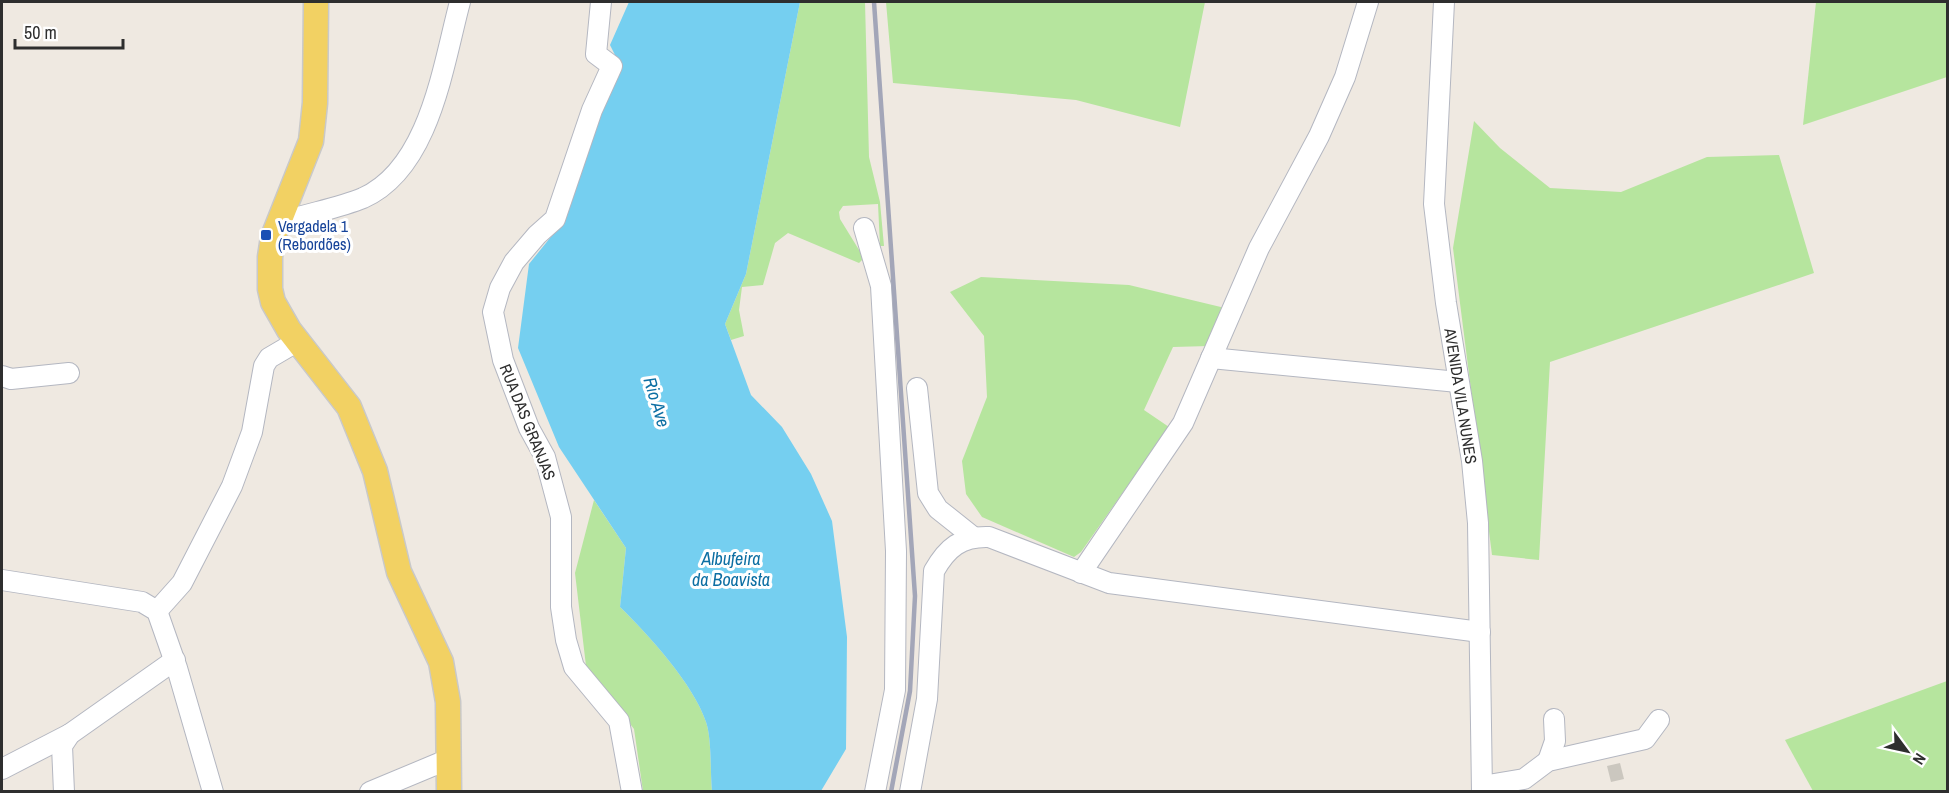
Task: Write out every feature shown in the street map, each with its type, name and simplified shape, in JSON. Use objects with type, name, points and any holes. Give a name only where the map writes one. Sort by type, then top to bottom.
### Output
[{"type":"main road","points":[[316,2],[315,103],[311,141],[280,217],[270,257],[270,289],[280,316],[349,407],[375,471],[399,572],[441,662],[448,702],[449,792]]},
{"type":"street","points":[[280,217],[292,219],[364,197],[395,176],[410,157],[425,126],[460,2]]},
{"type":"street","name":"RUA DAS GRANJAS","points":[[601,2],[596,54],[612,66],[592,110],[555,219],[537,235],[514,262],[500,288],[493,312],[503,360],[528,428],[544,457],[561,517],[561,606],[566,640],[574,667],[619,721],[632,792]]},
{"type":"street","points":[[1082,573],[1183,423],[1259,248],[1319,136],[1345,77],[1368,2]]},
{"type":"street","name":"AVENIDA VILA NUNES","points":[[1444,2],[1434,204],[1458,382],[1472,461],[1478,523],[1482,789]]},
{"type":"street","points":[[864,228],[881,286],[896,551],[895,690],[875,792]]},
{"type":"street","points":[[157,611],[182,583],[232,486],[252,432],[264,366],[269,358],[298,341]]},
{"type":"street","points":[[1211,358],[1458,382]]},
{"type":"street","points":[[2,376],[11,379],[69,373]]},
{"type":"street","points":[[917,388],[928,493],[938,509],[972,536]]},
{"type":"street","points":[[910,792],[927,699],[934,571],[943,556],[957,542],[972,536],[989,537],[1109,584],[1480,632]]},
{"type":"street","points":[[2,579],[141,602],[157,611],[175,660],[213,792]]},
{"type":"street","points":[[2,769],[70,734],[175,660]]},
{"type":"street","points":[[1548,761],[1555,741],[1554,719]]},
{"type":"street","points":[[1482,789],[1524,779],[1548,761],[1645,739],[1659,720]]},
{"type":"street","points":[[64,792],[62,746],[70,734]]},
{"type":"street","points":[[370,792],[449,759]]},
{"type":"green space","points":[[800,2],[865,2],[869,157],[880,202],[884,246],[880,246],[878,204],[843,206],[839,212],[840,219],[864,258],[859,263],[788,233],[775,243],[763,285],[742,287],[739,310],[744,336],[731,340],[725,324],[746,274]]},
{"type":"green space","points":[[886,2],[1205,2],[1180,127],[1076,100],[893,83]]},
{"type":"green space","points":[[1816,2],[1947,2],[1947,77],[1803,125]]},
{"type":"green space","points":[[1474,121],[1500,148],[1550,188],[1621,192],[1707,157],[1779,155],[1814,273],[1550,362],[1539,560],[1492,555],[1453,248]]},
{"type":"green space","points":[[981,277],[1129,285],[1225,308],[1209,346],[1173,347],[1144,410],[1169,427],[1081,552],[1074,557],[982,517],[966,494],[962,461],[987,397],[984,336],[950,292]]},
{"type":"green space","points":[[594,500],[626,548],[620,607],[644,631],[681,676],[706,722],[710,746],[712,791],[643,791],[634,729],[586,666],[575,573]]},
{"type":"green space","points":[[1947,681],[1947,791],[1813,791],[1785,740]]},
{"type":"water","name":"Albufeira da Boavista","points":[[629,2],[800,2],[746,274],[725,324],[751,395],[782,427],[811,474],[832,521],[847,637],[846,749],[821,791],[712,791],[709,738],[700,708],[681,676],[644,631],[620,607],[626,548],[559,447],[518,348],[529,264],[558,228],[620,65],[610,45]]},
{"type":"building","points":[[1620,763],[1624,779],[1611,782],[1607,766]]},
{"type":"railway","points":[[874,2],[915,596],[910,691],[891,792]]},
{"type":"place","name":"Vergadela 1 (Rebordões)","points":[[266,235]]},
{"type":"water label","name":"Rio Ave","points":[[657,402]]}]
